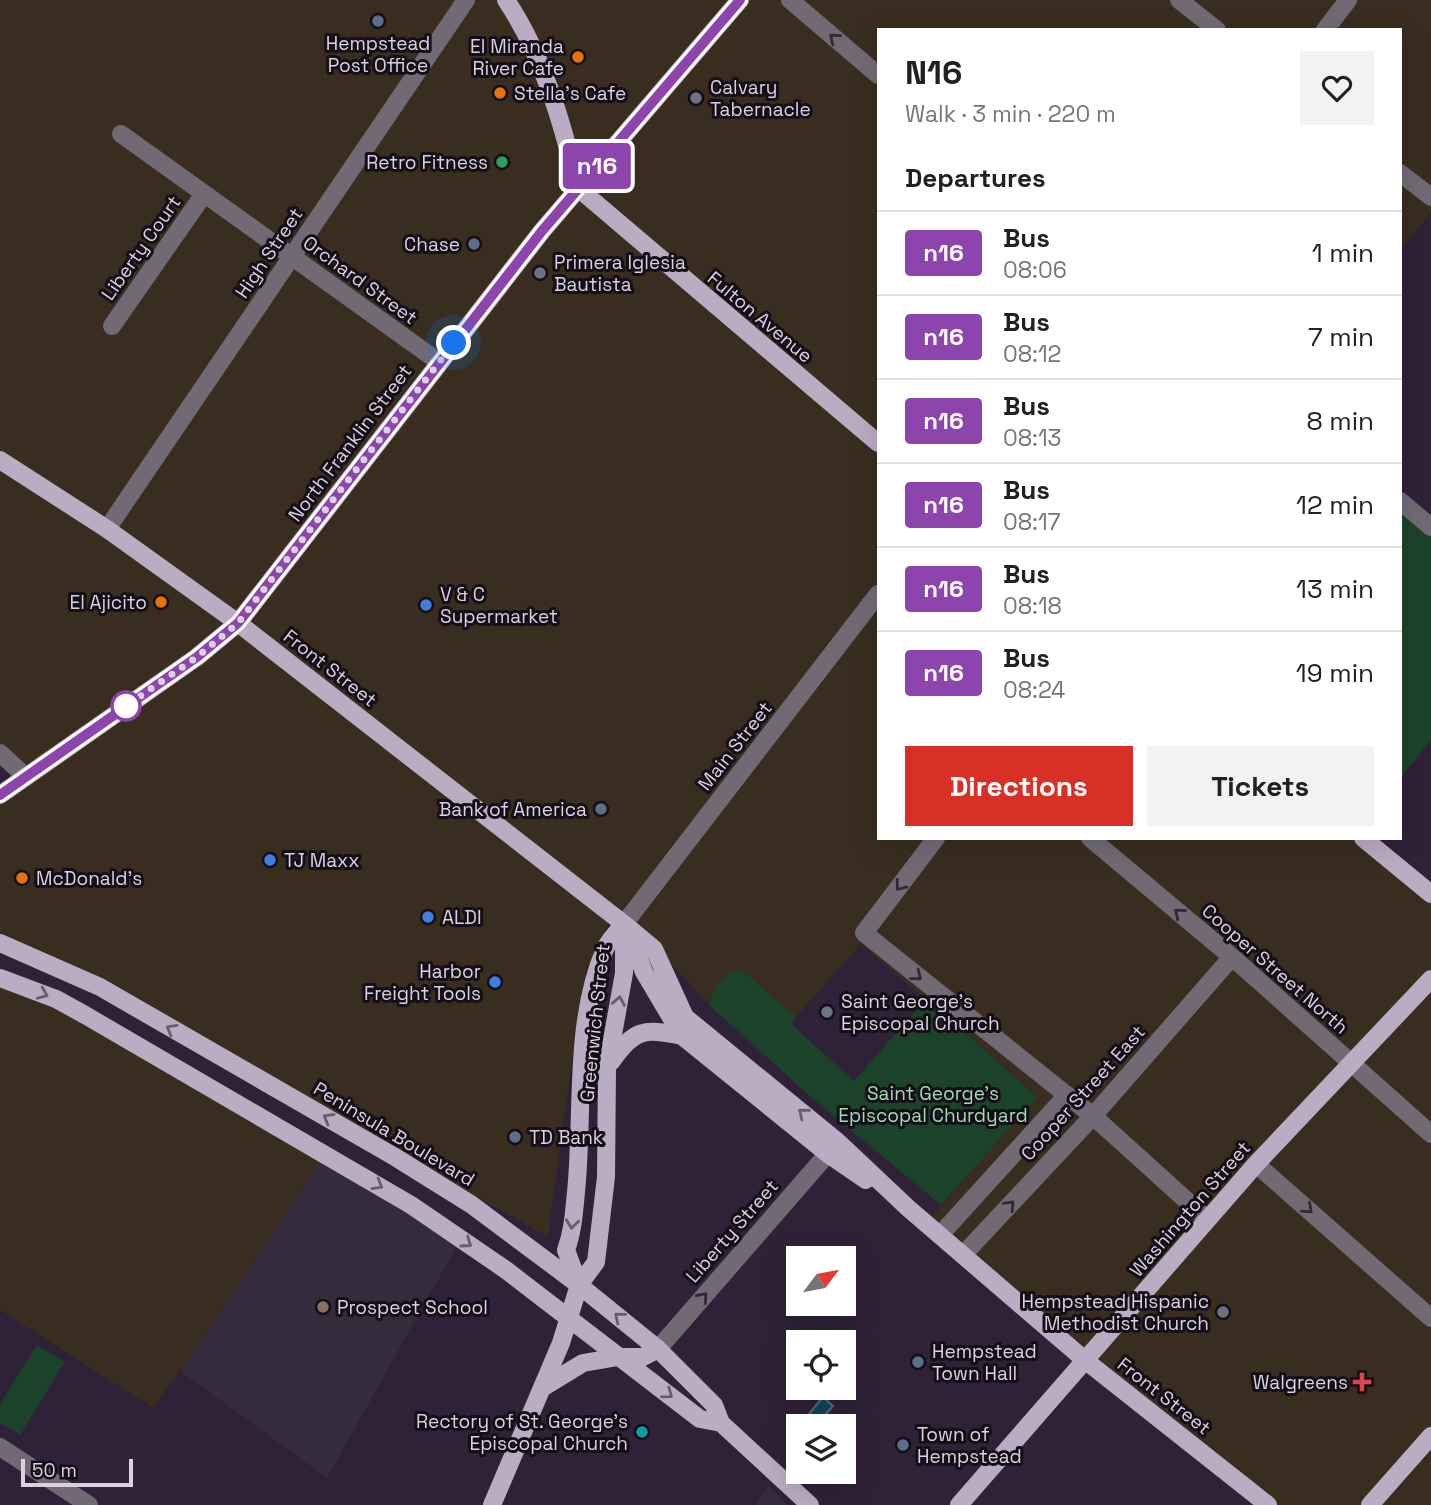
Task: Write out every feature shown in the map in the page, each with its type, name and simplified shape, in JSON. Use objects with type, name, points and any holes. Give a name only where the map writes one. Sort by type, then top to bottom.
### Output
[{"type":"main road","points":[[506,0],[535,54],[578,188]]},
{"type":"main road","name":"North Franklin Street","points":[[0,795],[197,657],[238,623],[439,362],[578,188],[740,0]]},
{"type":"main road","name":"Fulton Avenue","points":[[578,188],[877,442]]},
{"type":"main road","name":"Front Street","points":[[0,460],[107,529],[238,623],[624,924],[654,949],[685,1017],[833,1148]]},
{"type":"main road","points":[[1365,840],[1431,894]]},
{"type":"main road","name":"Front Street","points":[[624,924],[644,972],[682,1036],[833,1148],[908,1208],[1086,1361],[1269,1505]]},
{"type":"main road","name":"Greenwich Street","points":[[492,1505],[542,1388],[579,1285],[596,1262],[606,1177],[607,1068],[624,973],[624,924]]},
{"type":"main road","name":"Greenwich Street","points":[[579,1285],[566,1250],[571,1235],[579,1161],[581,1057],[592,993],[605,947],[624,924]]},
{"type":"main road","name":"Peninsula Boulevard","points":[[0,943],[100,987],[396,1157],[472,1205],[579,1285],[658,1349],[714,1405],[721,1423],[810,1505]]},
{"type":"main road","name":"Peninsula Boulevard","points":[[0,978],[56,999],[85,1015],[411,1205],[506,1270],[700,1419],[721,1423]]},
{"type":"main road","name":"Washington Street","points":[[959,1505],[1256,1164],[1431,979]]},
{"type":"main road","points":[[607,1068],[624,1045],[642,1033],[654,1030],[682,1036]]},
{"type":"main road","points":[[542,1388],[583,1363],[618,1357],[643,1357],[658,1349]]},
{"type":"main road","points":[[1370,1505],[1431,1436]]},
{"type":"street","name":"High Street","points":[[107,529],[466,0]]},
{"type":"street","points":[[790,0],[877,74]]},
{"type":"street","points":[[1179,0],[1214,28]]},
{"type":"street","points":[[1327,28],[1348,0]]},
{"type":"street","name":"Orchard Street","points":[[121,134],[439,362]]},
{"type":"street","points":[[1402,175],[1431,197]]},
{"type":"street","name":"Liberty Court","points":[[112,326],[204,194]]},
{"type":"street","points":[[1402,503],[1431,527]]},
{"type":"street","name":"Main Street","points":[[624,924],[877,595]]},
{"type":"street","points":[[0,753],[26,777]]},
{"type":"street","points":[[934,840],[864,933],[1093,1116],[1208,1219]]},
{"type":"street","name":"Cooper Street North","points":[[1092,840],[1232,957],[1431,1134]]},
{"type":"street","name":"Cooper Street East","points":[[963,1255],[1093,1116],[1232,957]]},
{"type":"street","name":"Cooper Street East","points":[[940,1235],[1067,1095]]},
{"type":"street","name":"Liberty Street","points":[[658,1349],[833,1148]]},
{"type":"street","points":[[1256,1164],[1431,1318]]},
{"type":"street","points":[[0,1447],[89,1505]]},
{"type":"shaded area","points":[[0,0],[1431,0],[1431,213],[1402,247],[1402,28],[877,28],[877,840],[1365,840],[1431,894],[1431,1505],[1268,1505],[926,1223],[1038,1096],[861,944],[796,1017],[743,971],[711,994],[709,1005],[657,948],[610,918],[580,1003],[548,1237],[312,1103],[0,939],[0,791],[21,776],[0,758]]},
{"type":"shaded area","points":[[0,982],[52,1003],[322,1159],[153,1408],[0,1310]]},
{"type":"shaded area","name":"Prospect School","points":[[322,1159],[458,1244],[327,1478],[180,1371]]},
{"type":"shaded area","points":[[768,1486],[788,1505],[756,1505]]},
{"type":"green space","points":[[1402,503],[1431,527],[1431,740],[1402,776]]},
{"type":"green space","name":"Saint George's Episcopal Churdyard","points":[[735,970],[743,971],[796,1017],[791,1024],[854,1081],[926,999],[1038,1097],[941,1205],[812,1098],[709,1005],[718,984]]},
{"type":"green space","points":[[37,1345],[65,1362],[20,1435],[0,1423],[0,1404]]},
{"type":"water","points":[[820,1400],[826,1400],[833,1406],[826,1414],[809,1414]]},
{"type":"bus line","name":"n16","points":[[0,795],[197,657],[238,623],[542,231],[740,0]]},
{"type":"place","name":"Hempstead Post Office","points":[[378,21]]},
{"type":"place","name":"El Miranda River Cafe","points":[[578,57]]},
{"type":"place","name":"Stella’s Cafe","points":[[500,93]]},
{"type":"place","name":"Calvary Tabernacle","points":[[696,98]]},
{"type":"place","name":"Retro Fitness","points":[[502,162]]},
{"type":"place","name":"Chase","points":[[474,244]]},
{"type":"place","name":"Primera Iglesia Bautista","points":[[540,273]]},
{"type":"place","name":"El Ajicito","points":[[161,602]]},
{"type":"place","name":"V & C Supermarket","points":[[426,605]]},
{"type":"place","name":"Bank of America","points":[[601,809]]},
{"type":"place","name":"TJ Maxx","points":[[270,860]]},
{"type":"place","name":"McDonald's","points":[[22,878]]},
{"type":"place","name":"ALDI","points":[[428,917]]},
{"type":"place","name":"Harbor Freight Tools","points":[[495,982]]},
{"type":"place","name":"Saint George's Episcopal Church","points":[[827,1012]]},
{"type":"place","name":"TD Bank","points":[[515,1137]]},
{"type":"place","name":"Prospect School","points":[[323,1307]]},
{"type":"place","name":"Hempstead Hispanic Methodist Church","points":[[1223,1312]]},
{"type":"place","name":"Hempstead Town Hall","points":[[918,1362]]},
{"type":"place","name":"Walgreens","points":[[1362,1382]]},
{"type":"place","name":"Rectory of St. George's Episcopal Church","points":[[642,1432]]},
{"type":"place","name":"Town of Hempstead","points":[[903,1445]]},
{"type":"route","points":[[126,706],[123,708],[197,657],[238,623],[454,343]]}]
